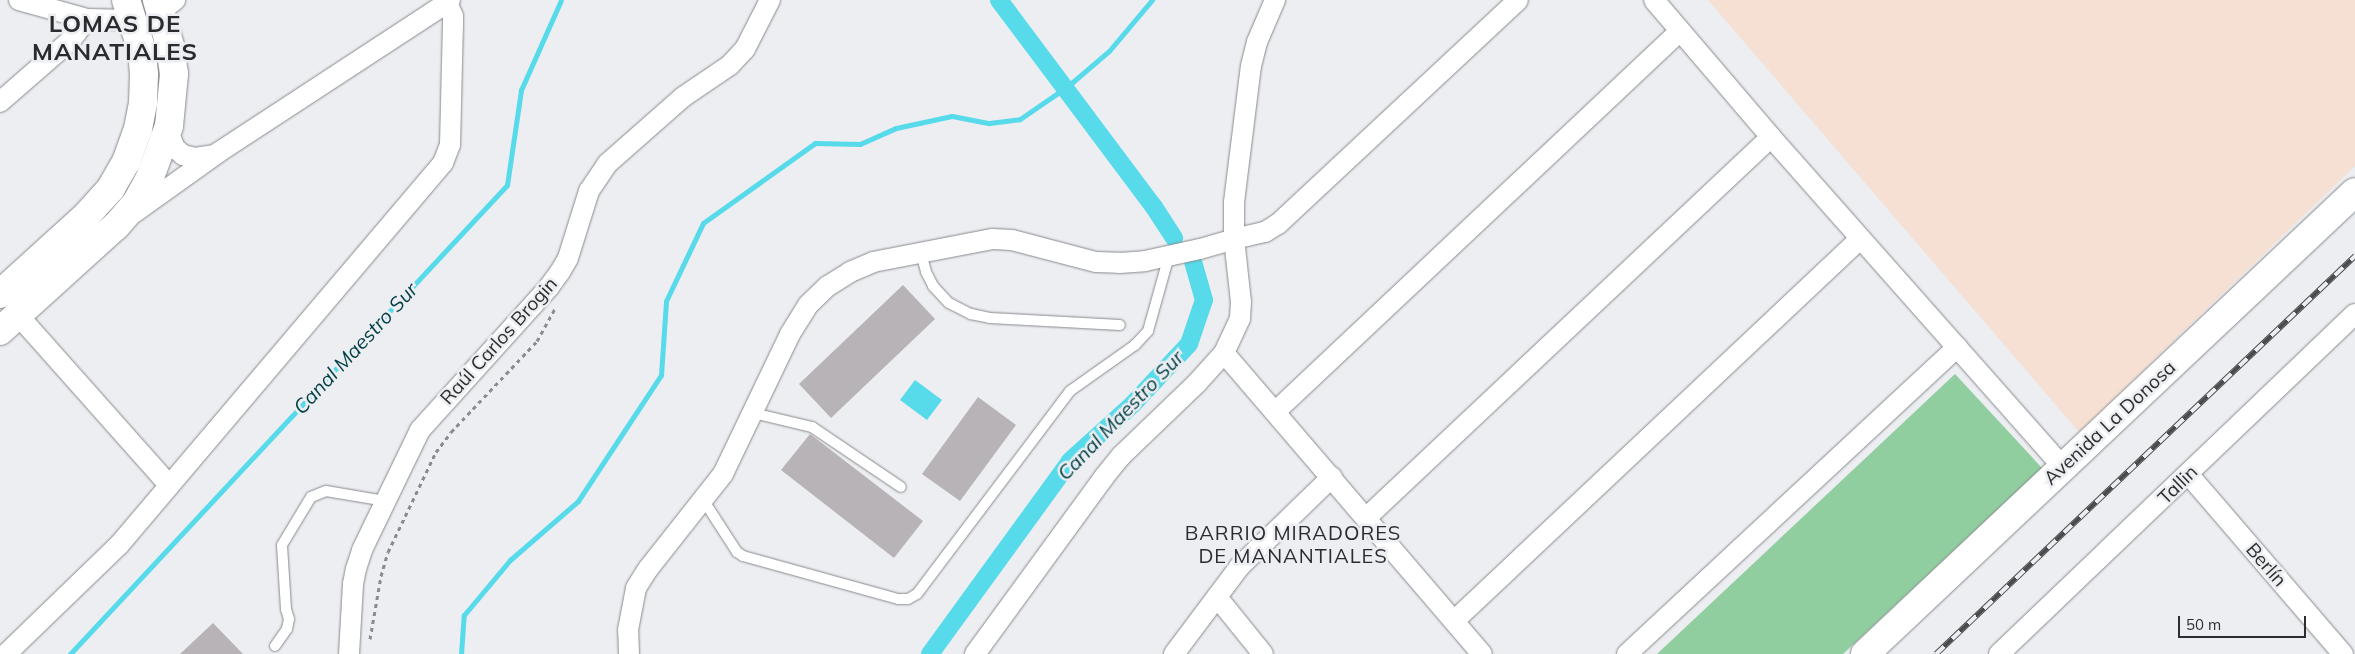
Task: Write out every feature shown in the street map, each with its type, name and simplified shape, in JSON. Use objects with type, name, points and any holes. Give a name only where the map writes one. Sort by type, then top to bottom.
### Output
[{"type":"main road","points":[[9,323],[116,226],[136,202],[149,180],[168,131],[173,101],[174,74],[164,4]]},
{"type":"main road","points":[[0,294],[86,216],[111,188],[126,162],[138,129],[143,103],[142,51],[130,10]]},
{"type":"main road","name":"Avenida La Donosa","points":[[1866,654],[2355,192]]},
{"type":"street","points":[[19,0],[87,19],[130,10]]},
{"type":"street","name":"Raúl Carlos Brogin","points":[[350,654],[353,584],[356,569],[362,550],[420,430],[549,287],[560,272],[568,258],[589,191],[607,164],[683,97],[730,65],[756,31],[770,0]]},
{"type":"street","points":[[975,654],[1104,477],[1122,456],[1197,384],[1224,353],[1240,318],[1241,302],[1234,239],[1234,202],[1251,66],[1257,42],[1275,0]]},
{"type":"street","points":[[629,654],[628,630],[636,588],[648,569],[704,501],[723,474],[790,334],[808,305],[828,286],[850,272],[873,262],[993,239],[1012,240],[1096,262],[1119,263],[1169,256],[1265,232],[1278,224],[1518,0]]},
{"type":"street","points":[[1654,0],[1860,239],[2063,467]]},
{"type":"street","points":[[6,654],[97,568],[443,163],[450,145],[453,16],[449,2],[214,155],[116,226]]},
{"type":"street","points":[[0,102],[70,41],[87,19]]},
{"type":"street","points":[[1275,412],[1680,31]]},
{"type":"street","points":[[168,131],[175,148],[183,156],[195,158],[214,155]]},
{"type":"street","points":[[1366,518],[1771,137]]},
{"type":"street","points":[[1454,622],[1860,239]]},
{"type":"street","name":"Tallin","points":[[1999,654],[2355,314]]},
{"type":"street","points":[[9,323],[169,485]]},
{"type":"street","points":[[1627,654],[1957,347]]},
{"type":"street","points":[[1224,353],[1482,654]]},
{"type":"street","name":"Berlín","points":[[2188,475],[2343,654]]},
{"type":"street","points":[[1174,654],[1255,549],[1332,478]]},
{"type":"street","points":[[1217,597],[1263,654]]},
{"type":"lane","points":[[921,253],[926,272],[933,286],[949,303],[971,314],[990,318],[1120,326]]},
{"type":"lane","points":[[704,501],[737,552],[743,556],[898,599],[908,599],[917,594],[1070,391],[1135,345],[1148,332],[1169,256]]},
{"type":"lane","points":[[753,414],[812,427],[901,487]]},
{"type":"lane","points":[[275,646],[287,629],[289,619],[284,591],[282,545],[311,497],[326,491],[386,500]]},
{"type":"shaded area","points":[[1708,0],[2355,0],[2355,166],[2079,432]]},
{"type":"green space","points":[[1955,374],[2042,468],[1843,654],[1657,654]]},
{"type":"water","points":[[915,380],[942,400],[927,420],[900,400]]},
{"type":"building","points":[[903,285],[935,319],[831,418],[799,384]]},
{"type":"building","points":[[978,397],[1016,425],[960,501],[922,474]]},
{"type":"building","points":[[810,434],[923,521],[894,558],[781,470]]},
{"type":"building","points":[[213,623],[243,654],[180,654]]},
{"type":"waterway","name":"Canal Maestro Sur","points":[[70,654],[507,185],[521,90],[561,0]]},
{"type":"waterway","name":"Canal Maestro Sur","points":[[999,0],[1154,207],[1174,238]]},
{"type":"waterway","points":[[461,654],[464,615],[510,560],[578,501],[661,375],[666,301],[703,223],[815,143],[860,144],[896,128],[952,116],[989,123],[1020,119],[1068,86],[1109,51],[1152,0]]},
{"type":"waterway","name":"Canal Maestro Sur","points":[[930,654],[1070,461],[1133,404],[1189,344],[1204,300],[1193,262]]},
{"type":"railway","points":[[1936,654],[2355,256]]},
{"type":"district","name":"LOMAS DE MANATIALES","points":[[115,38]]},
{"type":"district","name":"BARRIO MIRADORES DE MANANTIALES","points":[[1293,544]]}]
